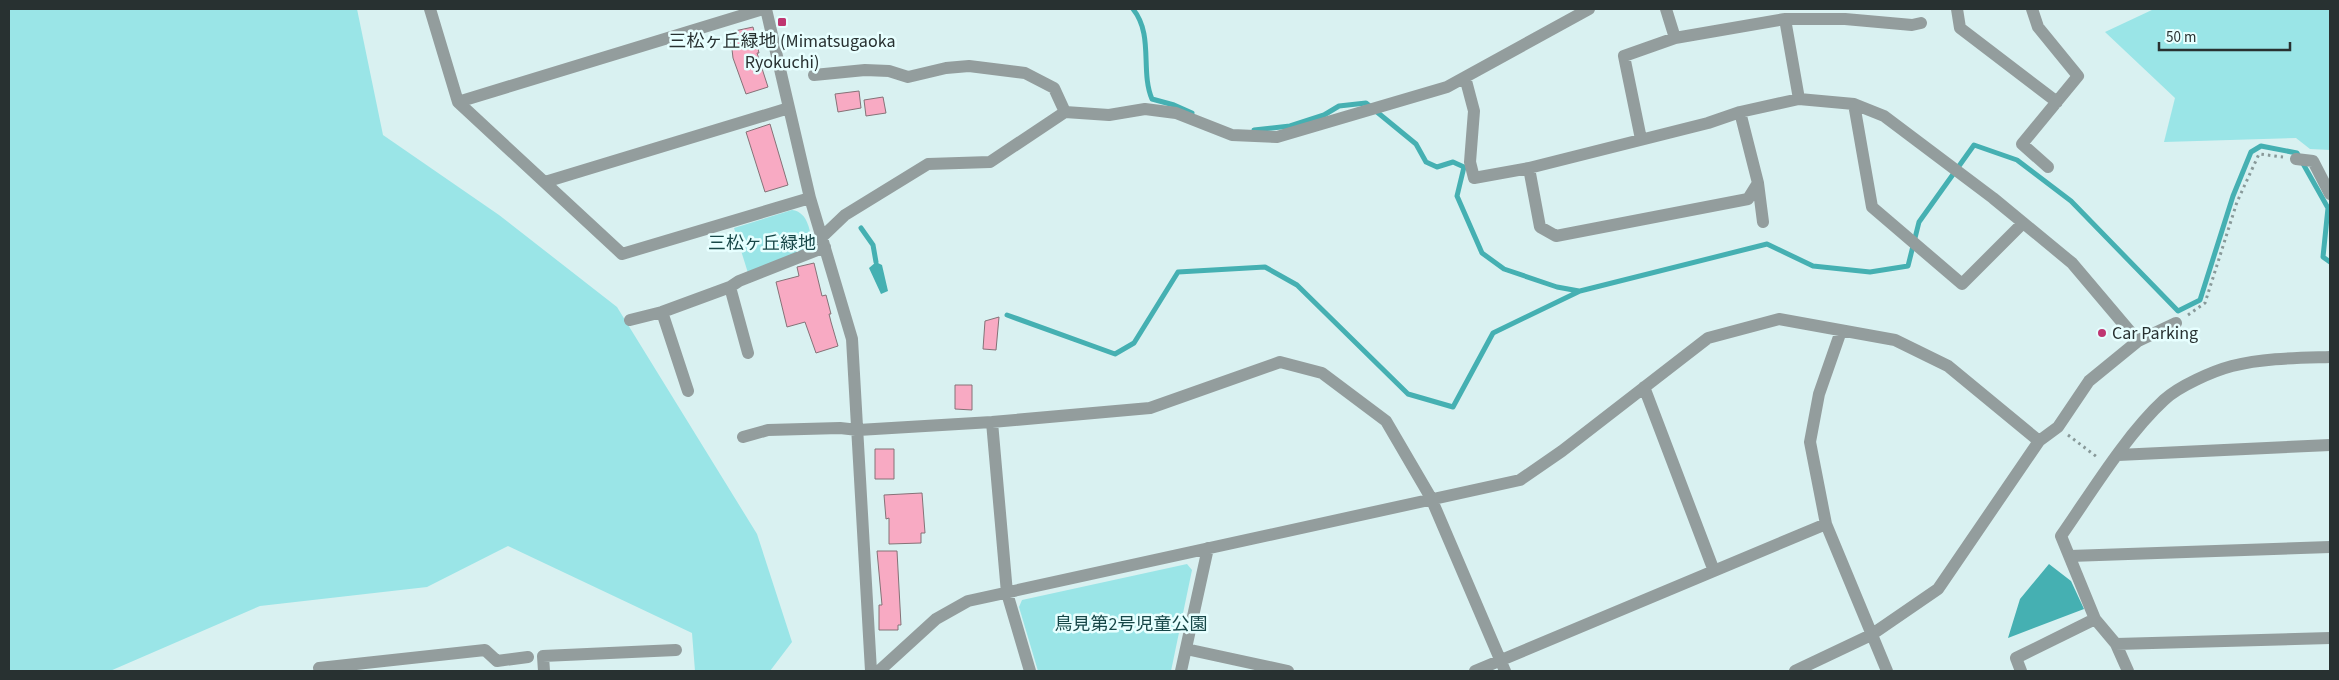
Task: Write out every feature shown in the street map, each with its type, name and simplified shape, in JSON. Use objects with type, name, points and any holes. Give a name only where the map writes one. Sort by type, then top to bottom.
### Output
[{"type":"street","points":[[430,9],[458,102],[622,254],[810,198]]},
{"type":"street","points":[[458,102],[764,9],[810,198],[852,339],[871,671]]},
{"type":"street","points":[[630,320],[662,312],[730,287],[823,242],[844,215],[928,164],[990,162],[1064,112],[1109,115],[1145,109],[1176,113],[1232,135],[1277,137],[1447,87],[1589,9]]},
{"type":"street","points":[[1666,9],[1676,38]]},
{"type":"street","points":[[1957,9],[1960,28],[2057,102]]},
{"type":"street","points":[[2032,9],[2038,26],[2078,76],[2022,144],[2048,167]]},
{"type":"street","points":[[1784,19],[1799,99]]},
{"type":"street","points":[[1641,139],[1624,56],[1676,38],[1784,19],[1845,19],[1912,25],[1921,23]]},
{"type":"street","points":[[814,75],[865,70],[888,72],[908,77],[946,68],[969,66],[1000,69],[1025,74],[1054,88],[1064,112]]},
{"type":"street","points":[[1465,77],[1474,111],[1470,162],[1474,178],[1529,168],[1708,123],[1740,112],[1799,99],[1854,104],[1884,116],[1993,198],[2072,263],[2138,341]]},
{"type":"street","points":[[1854,104],[1872,207],[1962,284],[2023,223]]},
{"type":"street","points":[[545,182],[789,108]]},
{"type":"street","points":[[1740,112],[1758,183],[1763,222]]},
{"type":"street","points":[[2296,159],[2313,161],[2330,194]]},
{"type":"street","points":[[1529,168],[1540,227],[1556,236],[1748,199],[1758,183]]},
{"type":"street","points":[[730,287],[748,353]]},
{"type":"street","points":[[662,312],[688,391]]},
{"type":"street","points":[[879,671],[936,619],[968,601],[1520,480],[1562,451],[1708,338],[1780,320],[1895,340],[1948,366],[2039,441]]},
{"type":"street","points":[[1795,671],[1871,635],[1938,589],[2039,441],[2058,427],[2089,381],[2138,341],[2176,323]]},
{"type":"street","points":[[1841,331],[1819,394],[1810,442],[1826,524],[1887,671]]},
{"type":"street","points":[[2128,671],[2116,644],[2095,619],[2061,536],[2141,424],[2166,398],[2197,380],[2231,366],[2267,360],[2330,357]]},
{"type":"street","points":[[743,437],[768,430],[840,428],[858,430],[992,422],[1150,408],[1280,362],[1322,372],[1386,421],[1431,498],[1502,666]]},
{"type":"street","points":[[1644,387],[1714,571]]},
{"type":"street","points":[[992,422],[1006,593],[1030,671]]},
{"type":"street","points":[[2118,455],[2330,445]]},
{"type":"street","points":[[1475,671],[1502,666],[1714,571],[1826,524]]},
{"type":"street","points":[[2070,556],[2330,547]]},
{"type":"street","points":[[1181,671],[1208,548]]},
{"type":"street","points":[[2021,671],[2016,658],[2095,619]]},
{"type":"street","points":[[2116,644],[2330,638]]},
{"type":"street","points":[[1186,648],[1288,671]]},
{"type":"street","points":[[321,671],[319,668],[485,650],[497,661],[528,657]]},
{"type":"street","points":[[544,671],[543,656],[676,650]]},
{"type":"path","points":[[2176,323],[2205,303],[2237,202],[2260,154],[2296,159]]},
{"type":"path","points":[[2058,427],[2110,467]]},
{"type":"green space","points":[[9,9],[357,9],[383,135],[499,215],[617,307],[757,534],[792,642],[770,671],[695,671],[692,633],[508,546],[427,587],[260,606],[110,671],[9,671]]},
{"type":"green space","points":[[2154,9],[2330,9],[2330,150],[2310,149],[2296,138],[2164,142],[2175,98],[2105,32]]},
{"type":"green space","name":"三松ヶ丘緑地","points":[[792,210],[802,215],[808,224],[813,246],[748,273],[734,228]]},
{"type":"green space","name":"鳥見第2号児童公園","points":[[1187,564],[1192,570],[1171,671],[1038,671],[1019,607],[1022,600]]},
{"type":"shaded area","points":[[876,262],[882,265],[888,291],[881,294],[869,268]]},
{"type":"shaded area","points":[[2049,564],[2071,581],[2084,609],[2008,638],[2020,599]]},
{"type":"building","points":[[753,27],[759,53],[757,53],[768,87],[746,94],[733,58],[730,32]]},
{"type":"building","points":[[859,91],[861,108],[838,112],[835,94]]},
{"type":"building","points":[[883,97],[886,113],[866,116],[864,100]]},
{"type":"building","points":[[770,124],[788,185],[765,192],[746,132]]},
{"type":"building","points":[[814,263],[822,296],[826,295],[838,346],[816,353],[805,322],[787,327],[776,282],[799,276],[797,267]]},
{"type":"building","points":[[999,317],[996,350],[983,349],[985,321]]},
{"type":"building","points":[[955,385],[972,385],[972,410],[955,409]]},
{"type":"building","points":[[875,449],[894,449],[894,479],[875,479]]},
{"type":"building","points":[[922,493],[925,533],[921,533],[921,543],[889,544],[889,518],[886,519],[884,495]]},
{"type":"building","points":[[877,551],[897,551],[901,625],[898,625],[898,630],[879,630],[879,605],[882,605]]},
{"type":"waterway","points":[[1133,9],[1143,30],[1147,77],[1152,99],[1174,105],[1192,113]]},
{"type":"waterway","points":[[1254,130],[1290,126],[1324,115],[1339,106],[1366,103],[1416,144],[1426,162],[1437,167],[1453,162],[1464,167],[1457,196],[1482,253],[1504,269],[1557,287],[1579,291]]},
{"type":"waterway","points":[[1007,315],[1115,354],[1134,343],[1178,272],[1265,267],[1297,285],[1408,394],[1453,407],[1493,333],[1580,291],[1767,244],[1813,266],[1870,272],[1908,266],[1919,222],[1974,145],[2017,160],[2071,201],[2178,311],[2200,300],[2233,196],[2251,152],[2261,146],[2297,153],[2328,208],[2323,257],[2330,262]]},
{"type":"waterway","points":[[861,228],[873,245],[876,262]]},
{"type":"place","name":"三松ヶ丘緑地 (Mimatsugaoka Ryokuchi)","points":[[782,22]]},
{"type":"place","name":"Car Parking","points":[[2102,333]]}]
